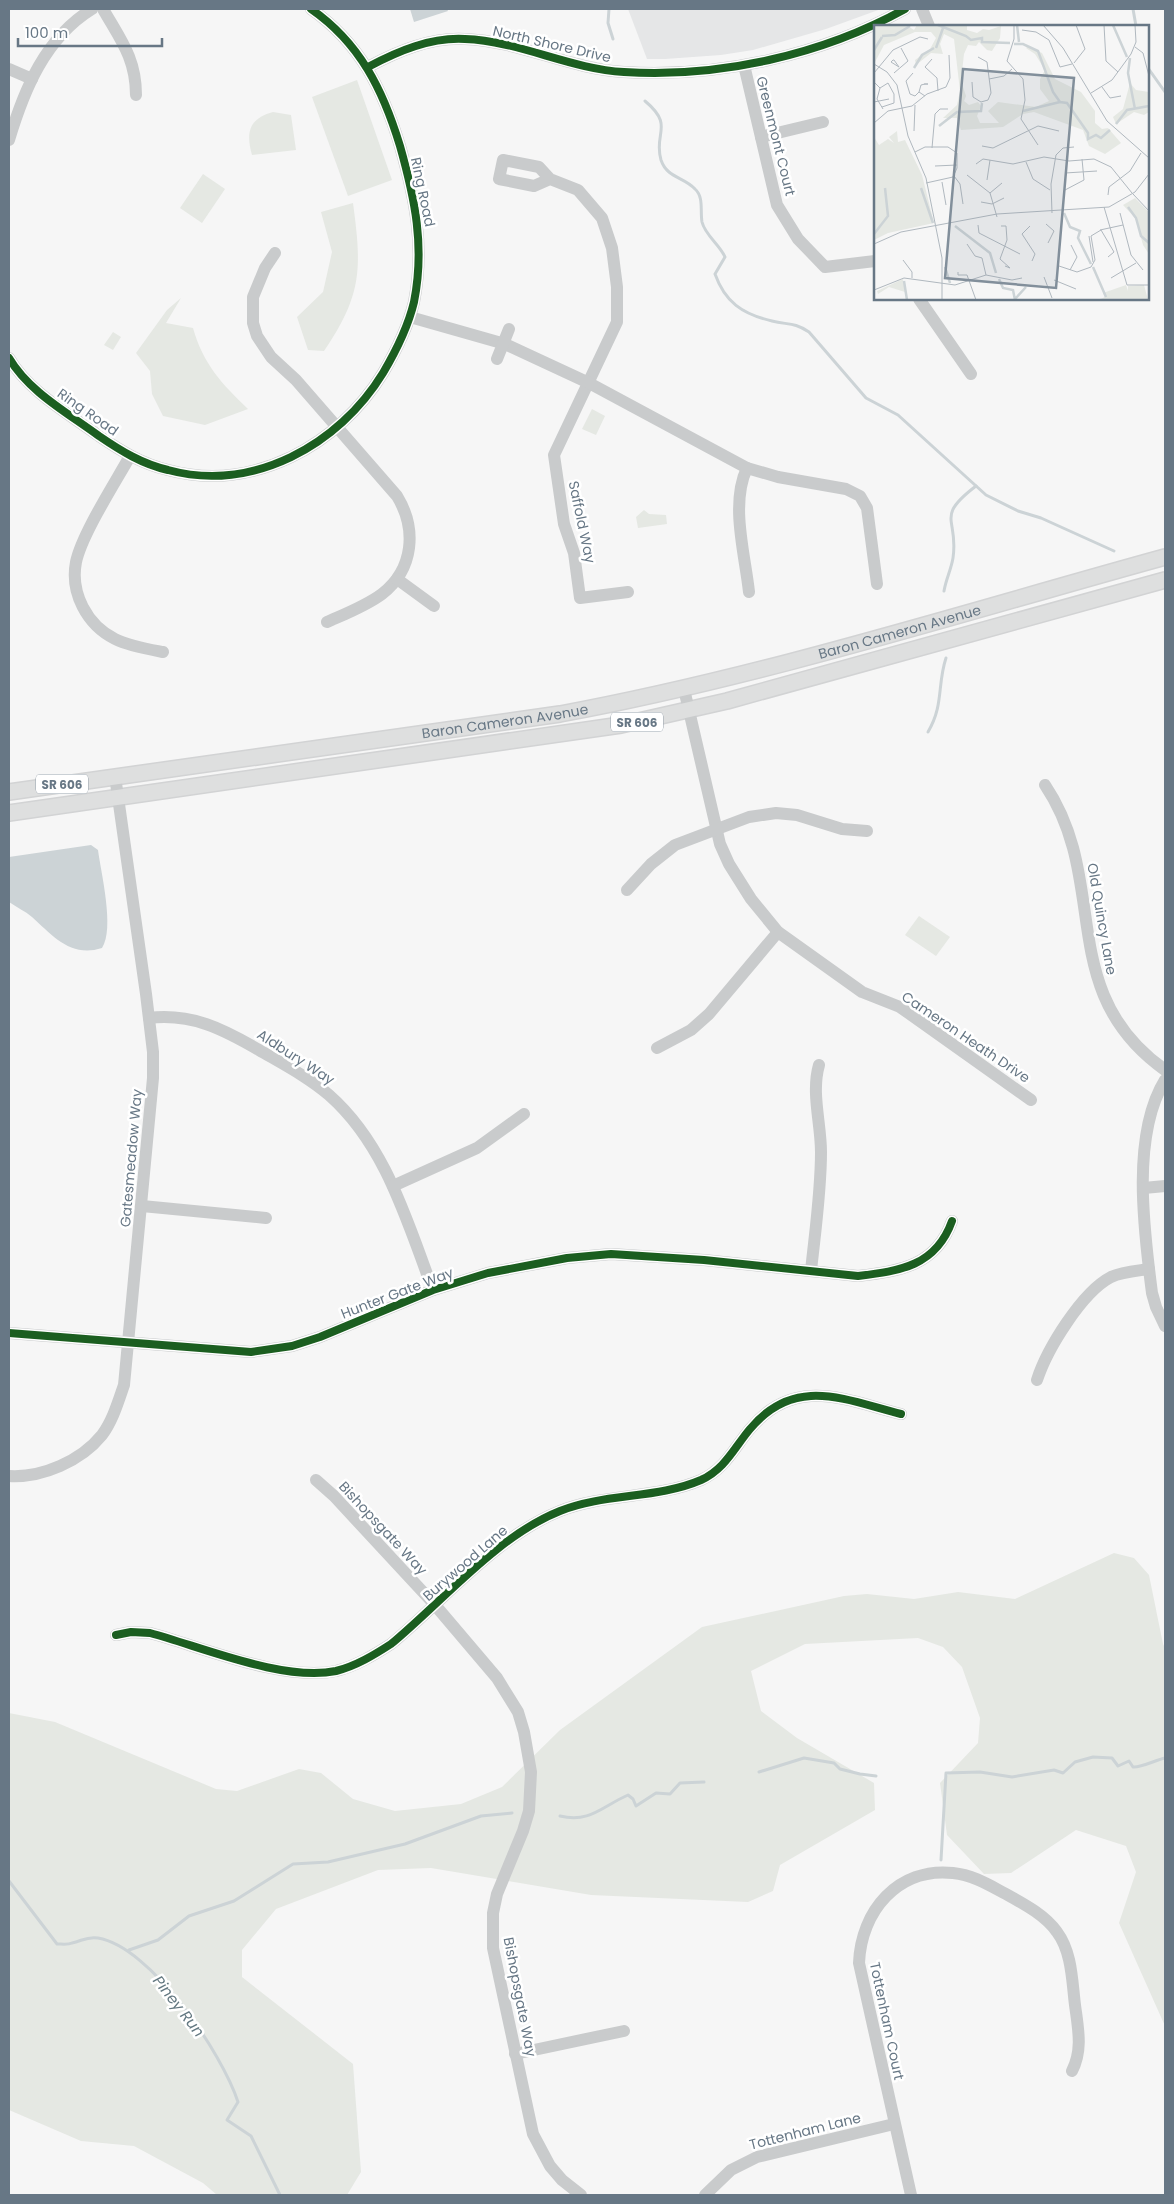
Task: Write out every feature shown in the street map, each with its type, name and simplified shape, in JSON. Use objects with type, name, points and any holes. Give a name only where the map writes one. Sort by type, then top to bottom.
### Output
[{"type":"main road","name":"Baron Cameron Avenue","points":[[9,792],[560,714],[684,689],[1165,557]]},
{"type":"main road","name":"Baron Cameron Avenue","points":[[9,812],[551,736],[690,710],[1165,580]]},
{"type":"street","points":[[9,140],[32,79],[44,56],[56,39],[92,9]]},
{"type":"street","points":[[104,9],[133,64],[136,95]]},
{"type":"street","name":"Ring Road","points":[[9,358],[36,390],[130,456],[159,468],[187,474],[208,476],[238,474],[285,461],[303,452],[338,427],[362,403],[395,352],[410,317],[419,270],[420,247],[415,200],[392,118],[368,67],[338,30],[311,9]]},
{"type":"street","name":"North Shore Drive","points":[[368,67],[412,47],[464,39],[482,40],[577,64],[623,72],[690,72],[744,65],[836,40],[905,9]]},
{"type":"street","points":[[922,9],[929,25]]},
{"type":"street","name":"Greenmont Court","points":[[744,65],[777,205],[798,239],[825,267],[874,261]]},
{"type":"street","points":[[9,69],[32,79]]},
{"type":"street","points":[[761,137],[823,122]]},
{"type":"street","name":"Saffold Way","points":[[550,179],[578,190],[588,199],[602,218],[612,248],[617,287],[616,322],[554,455],[564,524],[574,553],[580,598],[628,592]]},
{"type":"street","points":[[275,253],[265,268],[253,297],[253,323],[257,336],[270,357],[296,380],[397,496],[406,512],[410,531],[410,544],[404,568],[397,579],[380,596],[327,622]]},
{"type":"street","points":[[920,300],[971,374]]},
{"type":"street","points":[[410,317],[505,344],[589,383],[747,468],[778,477],[846,489],[860,496],[867,508],[877,584]]},
{"type":"street","points":[[497,359],[505,344],[510,328]]},
{"type":"street","points":[[130,456],[79,551],[75,577],[76,590],[87,615],[105,633],[128,644],[163,652]]},
{"type":"street","points":[[747,468],[739,503],[749,592]]},
{"type":"street","points":[[397,579],[434,606]]},
{"type":"street","name":"Cameron Heath Drive","points":[[684,689],[716,829],[729,864],[751,899],[778,932],[862,992],[900,1007],[1031,1100]]},
{"type":"street","name":"Gatesmeadow Way","points":[[9,1476],[38,1473],[57,1468],[78,1456],[101,1435],[116,1410],[124,1385],[153,1078],[149,1018],[115,776]]},
{"type":"street","name":"Old Quincy Lane","points":[[1045,785],[1067,827],[1076,861],[1092,958],[1103,997],[1112,1015],[1134,1045],[1165,1070]]},
{"type":"street","points":[[627,890],[651,864],[675,845],[749,817],[776,813],[797,815],[842,829],[867,831]]},
{"type":"street","points":[[657,1048],[691,1030],[709,1014],[778,932]]},
{"type":"street","name":"Aldbury Way","points":[[149,1018],[181,1017],[212,1024],[306,1078],[328,1095],[358,1127],[381,1161],[393,1186],[434,1290]]},
{"type":"street","points":[[811,1271],[820,1184],[820,1128],[815,1080],[819,1065]]},
{"type":"street","points":[[1165,1080],[1155,1100],[1144,1137],[1144,1188],[1149,1269],[1156,1307],[1165,1326]]},
{"type":"street","points":[[393,1186],[477,1148],[524,1114]]},
{"type":"street","points":[[1144,1188],[1165,1186]]},
{"type":"street","points":[[142,1206],[266,1218]]},
{"type":"street","name":"Hunter Gate Way","points":[[9,1333],[251,1352],[292,1346],[434,1290],[488,1273],[524,1264],[567,1258],[611,1254],[694,1259],[858,1276],[886,1273],[910,1266],[932,1254],[946,1238],[952,1221]]},
{"type":"street","points":[[1037,1380],[1049,1353],[1075,1312],[1095,1288],[1117,1275],[1149,1269]]},
{"type":"street","name":"Burywood Lane","points":[[116,1636],[131,1632],[150,1633],[286,1672],[320,1673],[337,1670],[368,1658],[391,1644],[510,1539],[540,1520],[582,1504],[660,1491],[695,1482],[707,1476],[727,1461],[760,1419],[783,1404],[803,1397],[825,1395],[840,1397],[901,1414]]},
{"type":"street","name":"Bishopsgate Way","points":[[316,1480],[334,1496],[435,1605],[497,1678],[518,1712],[529,1752],[531,1790],[523,1832],[497,1894],[492,1931],[493,1948],[530,2124],[541,2151],[562,2180],[581,2195]]},
{"type":"street","name":"Tottenham Court","points":[[910,2195],[861,1978],[859,1948],[868,1920],[882,1899],[908,1881],[922,1876],[953,1873],[980,1880],[1037,1912],[1057,1932],[1068,1955],[1079,2038],[1077,2062],[1072,2071]]},
{"type":"street","points":[[515,2054],[624,2031]]},
{"type":"street","name":"Tottenham Lane","points":[[705,2195],[731,2170],[757,2157],[894,2124]]},
{"type":"shaded area","points":[[410,9],[447,9],[448,11],[414,22]]},
{"type":"shaded area","points":[[628,9],[881,9],[826,29],[753,50],[721,55],[647,59]]},
{"type":"shaded area","points":[[357,80],[392,180],[348,196],[312,97]]},
{"type":"shaded area","points":[[273,112],[291,115],[296,150],[252,155],[249,140],[251,128],[258,119]]},
{"type":"shaded area","points":[[203,174],[225,189],[202,223],[180,208]]},
{"type":"shaded area","points":[[353,203],[358,264],[352,297],[346,314],[324,351],[308,350],[297,317],[323,292],[332,252],[321,212]]},
{"type":"shaded area","points":[[181,298],[166,323],[193,328],[208,363],[230,391],[248,409],[205,425],[163,416],[152,394],[150,371],[136,353],[167,310]]},
{"type":"shaded area","points":[[113,332],[121,337],[113,350],[104,345]]},
{"type":"shaded area","points":[[592,409],[605,416],[596,435],[582,429]]},
{"type":"shaded area","points":[[644,510],[649,514],[666,515],[667,524],[638,528],[636,517]]},
{"type":"shaded area","points":[[91,845],[98,850],[106,900],[106,939],[102,948],[81,950],[72,948],[55,938],[29,915],[9,902],[9,857]]},
{"type":"shaded area","points":[[919,916],[950,937],[936,956],[905,935]]},
{"type":"shaded area","points":[[1114,1553],[1134,1558],[1149,1575],[1165,1648],[1165,2026],[1119,1923],[1136,1872],[1126,1846],[1076,1830],[1011,1873],[984,1874],[947,1835],[940,1783],[978,1743],[980,1718],[962,1667],[943,1647],[918,1638],[805,1644],[751,1671],[761,1711],[797,1738],[874,1783],[875,1810],[780,1865],[773,1891],[748,1902],[591,1895],[431,1868],[378,1870],[276,1909],[242,1950],[242,1977],[353,2064],[361,2172],[347,2195],[217,2195],[203,2183],[134,2146],[81,2141],[9,2110],[9,1713],[55,1722],[216,1789],[237,1791],[299,1769],[321,1773],[353,1799],[395,1811],[461,1804],[502,1787],[560,1730],[702,1627],[844,1596],[867,1594],[914,1599],[958,1592],[1015,1599]]},
{"type":"waterway","points":[[609,9],[608,23],[613,39]]},
{"type":"waterway","points":[[1133,9],[1136,25]]},
{"type":"waterway","points":[[1149,69],[1165,92]]},
{"type":"waterway","points":[[645,101],[659,117],[661,124],[659,151],[664,166],[671,174],[691,185],[700,196],[704,227],[725,257],[715,274],[724,292],[736,305],[752,315],[795,325],[809,332],[866,398],[898,415],[986,495],[1018,511],[1041,518],[1114,551]]},
{"type":"waterway","points":[[944,591],[953,558],[952,512],[963,497],[976,486]]},
{"type":"waterway","points":[[928,732],[936,713],[946,658]]},
{"type":"waterway","points":[[941,1860],[946,1773],[980,1772],[1012,1777],[1054,1770],[1063,1773],[1075,1762],[1093,1757],[1112,1758],[1118,1766],[1129,1761],[1133,1767],[1165,1758]]},
{"type":"waterway","points":[[759,1772],[804,1758],[834,1763],[840,1769],[876,1776]]},
{"type":"waterway","points":[[560,1816],[570,1818],[588,1816],[628,1795],[633,1799],[636,1806],[656,1793],[670,1794],[680,1783],[704,1782]]},
{"type":"waterway","points":[[129,1950],[158,1940],[189,1916],[234,1901],[293,1864],[328,1862],[405,1844],[481,1816],[512,1813]]},
{"type":"waterway","name":"Piney Run","points":[[9,1881],[57,1944],[69,1944],[88,1938],[98,1938],[119,1946],[140,1961],[182,2005],[201,2031],[230,2081],[238,2102],[227,2120],[251,2136],[280,2195]]},
{"type":"cycle path","points":[[9,358],[17,370],[38,392],[115,447],[141,461],[158,467],[200,475],[231,475],[262,468],[291,457],[318,441],[343,422],[365,399],[392,356],[405,330],[414,302],[419,262],[417,223],[400,146],[377,87],[368,69],[343,37],[311,9]]},
{"type":"cycle path","points":[[368,67],[415,46],[440,40],[465,39],[505,45],[604,70],[660,73],[696,71],[733,67],[805,51],[873,25],[905,9]]},
{"type":"cycle path","points":[[9,1333],[251,1352],[292,1346],[320,1337],[433,1290],[488,1273],[567,1258],[611,1254],[704,1260],[858,1276],[888,1272],[915,1264],[926,1257],[945,1236],[952,1221]]},
{"type":"cycle path","points":[[116,1635],[131,1632],[150,1633],[268,1668],[292,1672],[315,1673],[336,1671],[358,1663],[391,1644],[471,1571],[514,1536],[537,1522],[577,1505],[667,1490],[701,1480],[717,1470],[729,1458],[750,1429],[767,1412],[785,1402],[803,1397],[821,1396],[840,1398],[901,1414]]}]
